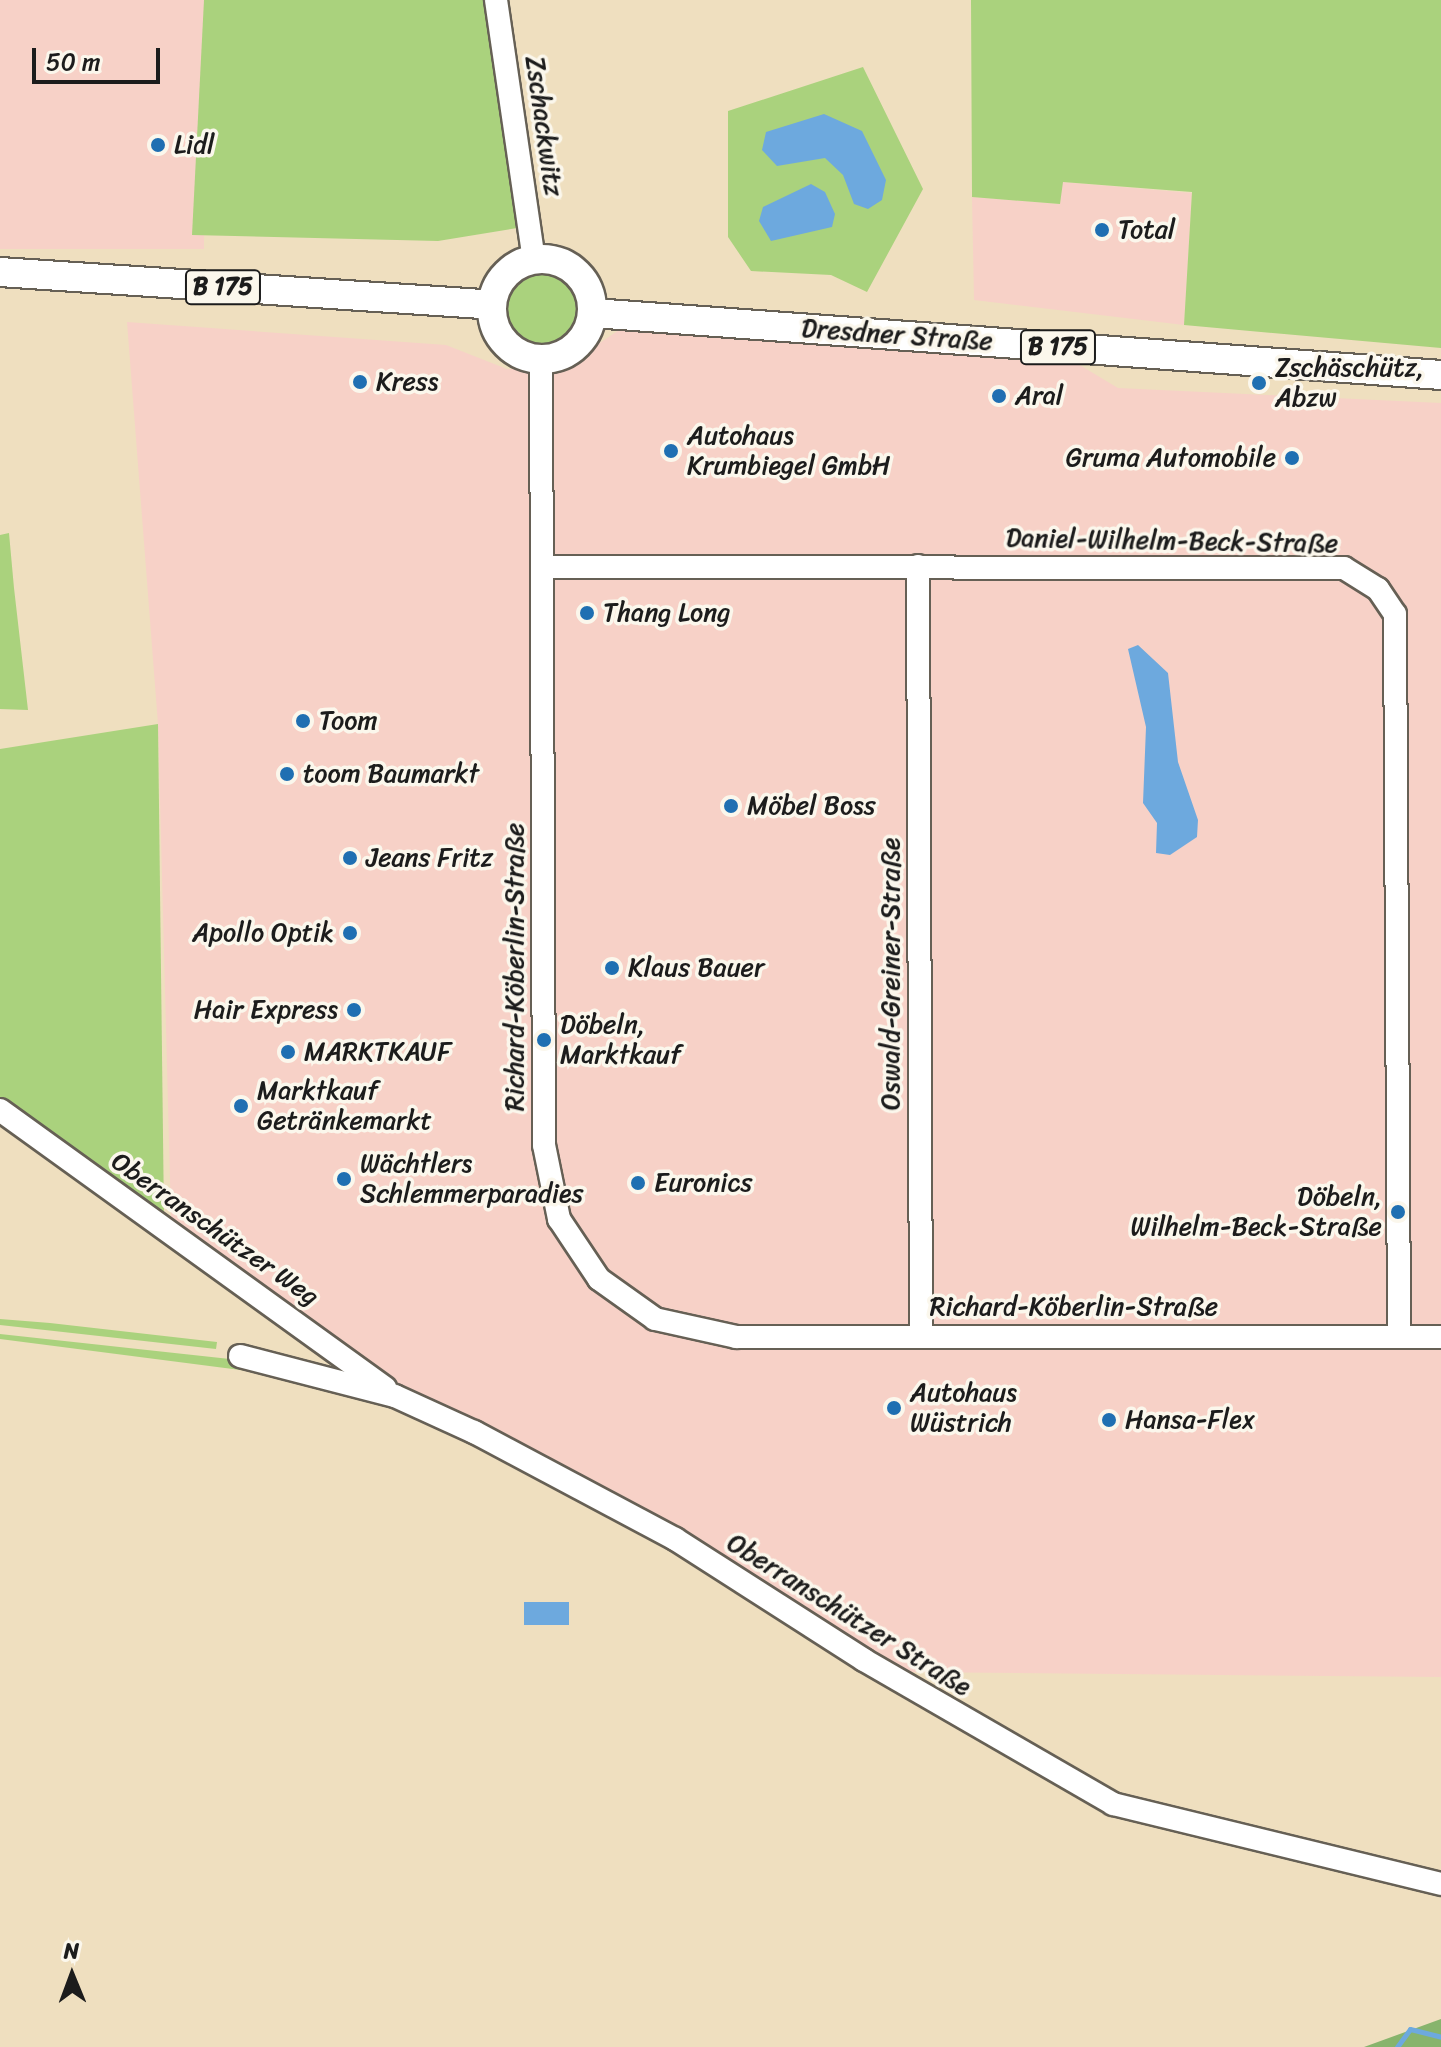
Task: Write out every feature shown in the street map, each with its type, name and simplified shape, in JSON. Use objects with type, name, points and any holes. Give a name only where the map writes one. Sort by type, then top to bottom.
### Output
[{"type":"main road","points":[[534,259],[574,270],[593,313],[577,346],[541,359],[509,348],[492,305],[504,275],[534,259]]},
{"type":"main road","name":"B 175","points":[[0,272],[492,305]]},
{"type":"main road","name":"Dresdner Straße","points":[[593,313],[1441,375]]},
{"type":"street","name":"Zschackwitz","points":[[496,0],[534,259]]},
{"type":"street","name":"Richard-Köberlin-Straße","points":[[541,359],[544,1145],[559,1219],[599,1279],[667,1323],[736,1337],[1441,1337]]},
{"type":"street","name":"Oswald-Greiner-Straße","points":[[918,566],[921,1335]]},
{"type":"street","name":"Daniel-Wilhelm-Beck-Straße","points":[[543,567],[1344,568],[1378,589],[1395,614],[1399,1337]]},
{"type":"street","name":"Oberranschützer Weg","points":[[0,1110],[395,1396]]},
{"type":"street","name":"Oberranschützer Straße","points":[[240,1356],[395,1396],[675,1539],[864,1660],[1113,1804],[1441,1884]]},
{"type":"shaded area","points":[[0,0],[204,0],[204,249],[0,249]]},
{"type":"shaded area","points":[[1062,182],[1192,193],[1184,325],[974,300],[972,197],[1060,204]]},
{"type":"shaded area","points":[[127,322],[446,345],[507,369],[538,369],[582,355],[622,328],[1068,358],[1118,388],[1441,403],[1441,1677],[899,1672],[724,1556],[406,1392],[171,1218],[158,724]]},
{"type":"green space","points":[[204,0],[486,0],[523,227],[438,241],[192,235]]},
{"type":"green space","points":[[971,0],[1441,0],[1441,348],[1184,325],[1192,192],[1063,182],[1060,204],[972,197]]},
{"type":"green space","points":[[863,67],[923,189],[867,292],[831,275],[751,271],[728,237],[728,111]]},
{"type":"green space","points":[[535,271],[549,271],[563,277],[574,288],[580,309],[577,324],[569,336],[549,347],[535,347],[521,341],[510,330],[504,316],[504,302],[510,288],[521,277]]},
{"type":"green space","points":[[9,533],[28,710],[0,709],[0,535]]},
{"type":"green space","points":[[158,724],[164,1218],[0,1105],[0,749]]},
{"type":"green space","points":[[0,1319],[217,1342],[216,1349],[0,1325]]},
{"type":"green space","points":[[0,1334],[239,1360],[271,1374],[0,1339]]},
{"type":"green space","points":[[1441,2019],[1441,2047],[1364,2047]]},
{"type":"water","points":[[824,114],[862,131],[886,180],[882,200],[868,209],[854,204],[843,175],[825,158],[777,166],[762,150],[766,132]]},
{"type":"water","points":[[811,184],[825,192],[835,214],[832,227],[771,241],[759,221],[763,207]]},
{"type":"water","points":[[1138,645],[1168,673],[1178,762],[1198,820],[1197,837],[1170,855],[1156,853],[1157,823],[1143,803],[1146,727],[1128,649]]},
{"type":"water","points":[[524,1602],[569,1602],[569,1625],[524,1625]]},
{"type":"waterway","points":[[1397,2047],[1410,2029],[1441,2037]]},
{"type":"place","name":"Lidl","points":[[158,145]]},
{"type":"place","name":"Total","points":[[1102,230]]},
{"type":"place","name":"Kress","points":[[360,382]]},
{"type":"place","name":"Zschäschütz, Abzw","points":[[1259,383]]},
{"type":"place","name":"Aral","points":[[999,396]]},
{"type":"place","name":"Autohaus Krumbiegel GmbH","points":[[671,451]]},
{"type":"place","name":"Gruma Automobile","points":[[1292,458]]},
{"type":"place","name":"Thang Long","points":[[587,613]]},
{"type":"place","name":"Toom","points":[[303,721]]},
{"type":"place","name":"toom Baumarkt","points":[[287,774]]},
{"type":"place","name":"Möbel Boss","points":[[731,806]]},
{"type":"place","name":"Jeans Fritz","points":[[350,858]]},
{"type":"place","name":"Apollo Optik","points":[[350,933]]},
{"type":"place","name":"Klaus Bauer","points":[[612,968]]},
{"type":"place","name":"Hair Express","points":[[354,1010]]},
{"type":"place","name":"Döbeln, Marktkauf","points":[[544,1040]]},
{"type":"place","name":"MARKTKAUF","points":[[288,1052]]},
{"type":"place","name":"Marktkauf Getränkemarkt","points":[[241,1106]]},
{"type":"place","name":"Wächtlers Schlemmerparadies","points":[[344,1179]]},
{"type":"place","name":"Euronics","points":[[638,1183]]},
{"type":"place","name":"Döbeln, Wilhelm-Beck-Straße","points":[[1398,1212]]},
{"type":"place","name":"Autohaus Wüstrich","points":[[894,1408]]},
{"type":"place","name":"Hansa-Flex","points":[[1109,1420]]}]
